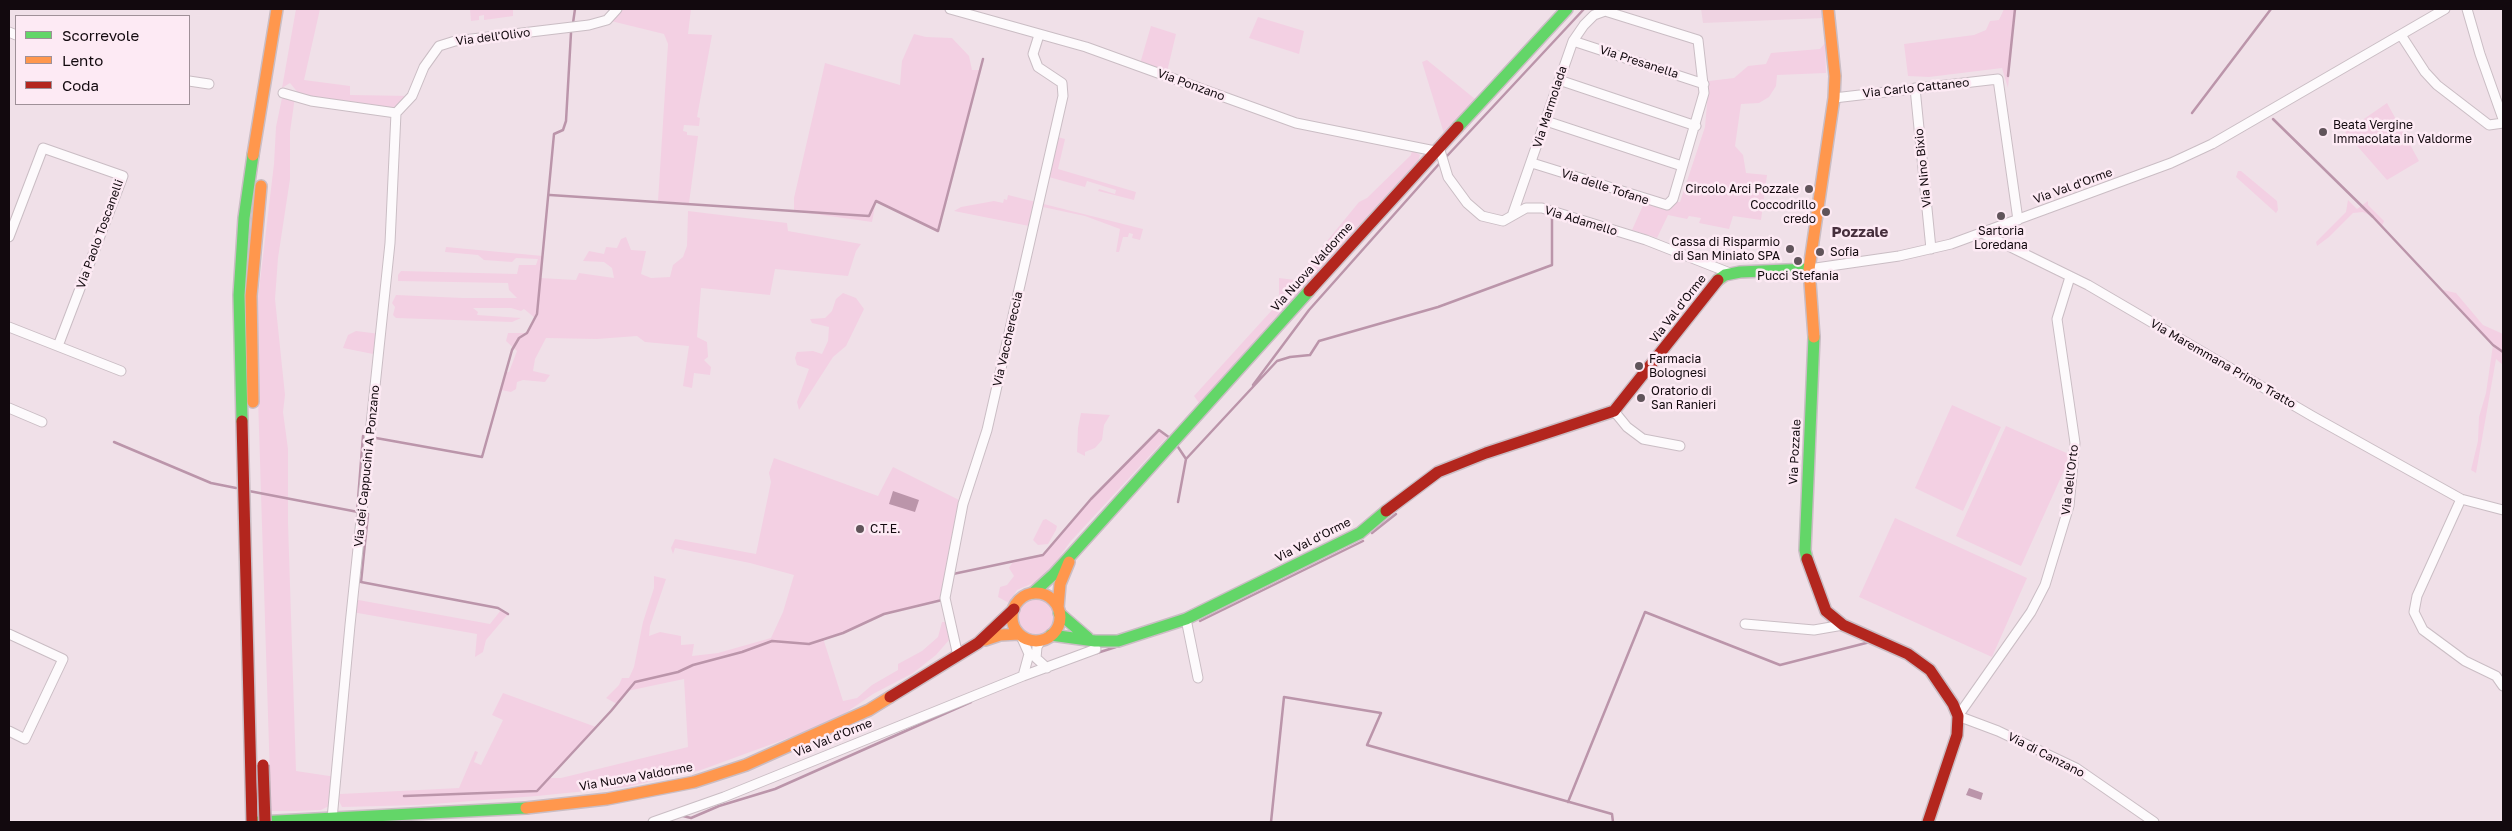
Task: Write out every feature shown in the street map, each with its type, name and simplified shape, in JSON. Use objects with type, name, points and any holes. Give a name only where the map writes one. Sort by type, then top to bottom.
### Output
[{"type":"main road","points":[[252,822],[239,295],[244,218],[277,9]]},
{"type":"main road","points":[[259,636],[251,296],[256,220],[265,151],[289,9]]},
{"type":"main road","name":"Via Nuova Valdorme","points":[[258,822],[332,818],[499,817],[694,782],[746,766],[869,710],[958,656],[978,643],[1014,609],[1021,598],[1033,593],[1079,546],[1437,149],[1567,9]]},
{"type":"main road","name":"Via Pozzale","points":[[1828,9],[1835,76],[1834,98],[1809,269],[1814,331],[1805,550],[1808,568],[1826,612],[1843,625],[1908,654],[1930,670],[1948,693],[1958,716]]},
{"type":"main road","name":"Via Val d'Orme","points":[[1046,638],[1096,645],[1118,641],[1186,619],[1360,533],[1399,499],[1438,472],[1486,453],[1614,411],[1633,390],[1716,282],[1730,273],[1809,269]]},
{"type":"main road","name":"Via Nuova Valdorme","points":[[978,643],[1000,635],[1020,635],[1034,641],[1046,638],[1059,621],[1060,584],[1065,570],[1079,546]]},
{"type":"main road","points":[[1033,593],[1045,595],[1076,630],[1096,645]]},
{"type":"main road","points":[[1014,609],[1013,622],[1020,635]]},
{"type":"main road","points":[[1928,822],[1955,745],[1958,716]]},
{"type":"main road","points":[[263,760],[265,822]]},
{"type":"street","name":"Via dell'Olivo","points":[[396,113],[412,96],[424,67],[440,46],[456,41],[589,25],[607,20],[617,9]]},
{"type":"street","name":"Via Ponzano","points":[[950,9],[996,20],[1039,35],[1086,47],[1296,123],[1437,149]]},
{"type":"street","name":"Via Val d'Orme","points":[[1809,269],[1900,256],[1931,249],[1982,233],[2123,182],[2212,144],[2445,9]]},
{"type":"street","points":[[2467,9],[2480,54],[2503,119]]},
{"type":"street","name":"Via Marmolada","points":[[1507,218],[1532,163],[1573,41],[1584,24],[1594,15],[1606,11],[1698,40],[1704,84]]},
{"type":"street","name":"Via Vacchereccia","points":[[958,656],[945,598],[963,504],[987,430],[1063,96],[1062,83],[1038,67],[1033,54],[1039,35]]},
{"type":"street","points":[[2402,35],[2425,72],[2437,85],[2489,125],[2503,123]]},
{"type":"street","name":"Via Presanella","points":[[1573,41],[1704,84]]},
{"type":"street","name":"Via Carlo Cattaneo","points":[[1834,98],[1998,79],[2018,220]]},
{"type":"street","points":[[1559,80],[1696,126],[1704,84]]},
{"type":"street","points":[[190,81],[208,84]]},
{"type":"street","name":"Via Nino Bixio","points":[[1915,88],[1931,249]]},
{"type":"street","points":[[283,93],[311,101],[396,113]]},
{"type":"street","name":"Via dei Cappucini A Ponzano","points":[[332,818],[390,243],[396,113]]},
{"type":"street","points":[[1546,121],[1682,166]]},
{"type":"street","name":"Via delle Tofane","points":[[1532,163],[1666,205],[1673,199],[1696,126]]},
{"type":"street","name":"Via Paolo Toscanelli","points":[[9,237],[43,148],[123,176],[58,346]]},
{"type":"street","points":[[1437,149],[1448,177],[1467,203],[1482,216],[1507,218]]},
{"type":"street","name":"Via Adamello","points":[[1507,218],[1526,208],[1542,208],[1646,240],[1730,273]]},
{"type":"street","name":"Via Maremmana Primo Tratto","points":[[1982,233],[2088,285],[2312,416],[2461,499],[2503,510]]},
{"type":"street","name":"Via dell'Orto","points":[[1958,716],[2031,612],[2046,585],[2069,506],[2075,443],[2057,319],[2070,277]]},
{"type":"street","points":[[9,327],[121,371]]},
{"type":"street","points":[[9,408],[42,422]]},
{"type":"street","points":[[1614,411],[1627,427],[1643,439],[1680,446]]},
{"type":"street","points":[[2461,499],[2417,596],[2414,612],[2423,630],[2465,661],[2496,676],[2503,686]]},
{"type":"street","points":[[1186,619],[1198,678]]},
{"type":"street","points":[[1745,624],[1814,630],[1843,625]]},
{"type":"street","points":[[9,634],[63,659],[25,739],[9,731]]},
{"type":"street","points":[[1020,635],[1029,654],[1023,676]]},
{"type":"street","points":[[1046,638],[1037,647],[1036,658],[1046,668]]},
{"type":"street","name":"Via Val d'Orme","points":[[653,822],[724,798],[1046,668],[1096,645]]},
{"type":"street","name":"Via di Canzano","points":[[1958,716],[1998,731],[2076,768],[2154,822]]},
{"type":"shaded area","points":[[296,9],[320,9],[304,80],[350,86],[350,95],[412,96],[396,113],[368,110],[299,94],[290,83],[282,88]]},
{"type":"shaded area","points":[[470,9],[513,9],[513,16],[484,20],[484,15],[479,16],[479,20],[471,21]]},
{"type":"shaded area","points":[[617,9],[691,9],[688,34],[712,35],[697,117],[700,118],[699,126],[684,125],[683,131],[687,132],[687,135],[698,136],[689,203],[658,201],[668,44],[664,34],[607,20]]},
{"type":"shaded area","points":[[1701,9],[1824,9],[1824,18],[1703,23]]},
{"type":"shaded area","points":[[2004,9],[2015,9],[2008,88],[2002,68],[1929,77],[1908,76],[1904,44],[1974,35],[1986,30],[1990,21],[1999,20]]},
{"type":"shaded area","points":[[1258,17],[1304,31],[1299,54],[1249,38]]},
{"type":"shaded area","points":[[1151,26],[1176,34],[1166,76],[1139,67]]},
{"type":"shaded area","points":[[914,34],[926,37],[952,38],[969,56],[972,70],[980,70],[938,231],[876,201],[872,222],[794,211],[794,198],[825,63],[900,85],[902,61]]},
{"type":"shaded area","points":[[1825,43],[1826,73],[1777,75],[1776,86],[1769,97],[1759,103],[1741,104],[1735,146],[1743,155],[1746,173],[1767,175],[1761,220],[1733,216],[1729,229],[1699,223],[1701,218],[1689,216],[1687,219],[1668,215],[1657,238],[1632,230],[1645,201],[1680,202],[1705,127],[1709,81],[1734,78],[1748,66],[1766,64],[1771,53],[1820,49]]},
{"type":"shaded area","points":[[1427,60],[1480,103],[1446,140],[1422,62]]},
{"type":"shaded area","points":[[283,93],[295,97],[290,132],[290,179],[278,258],[275,299],[285,395],[283,412],[288,449],[288,523],[296,771],[336,777],[331,805],[321,810],[296,811],[271,811],[258,398],[257,306],[274,164],[276,127]]},
{"type":"shaded area","points":[[2387,103],[2419,161],[2387,180],[2345,132]]},
{"type":"shaded area","points":[[1054,136],[1065,139],[1058,169],[1136,192],[1134,200],[1098,191],[1099,189],[1115,194],[1116,190],[1087,181],[1085,187],[1045,176]]},
{"type":"shaded area","points":[[1412,150],[1420,155],[1418,162],[1199,403],[1194,396],[1282,299],[1279,295],[1279,278],[1295,280],[1359,202],[1367,198],[1411,155]]},
{"type":"shaded area","points":[[2238,171],[2241,171],[2277,201],[2278,210],[2276,213],[2236,177]]},
{"type":"shaded area","points":[[1008,195],[1143,229],[1140,240],[1132,238],[1133,234],[1129,233],[1128,237],[1123,237],[1119,252],[1116,252],[1120,229],[1085,216],[1038,206],[1034,227],[954,211],[961,207],[994,201],[1003,203],[1004,199],[1007,200]]},
{"type":"shaded area","points":[[2348,200],[2357,209],[2368,201],[2368,205],[2384,221],[2382,226],[2373,217],[2363,212],[2353,213],[2317,246],[2316,242],[2346,212]]},
{"type":"shaded area","points":[[688,211],[787,223],[788,231],[861,244],[856,251],[848,276],[775,269],[770,295],[701,288],[697,337],[707,342],[708,357],[704,360],[711,367],[710,375],[694,373],[692,388],[683,386],[689,346],[645,342],[637,336],[597,339],[546,338],[535,359],[533,371],[550,375],[545,382],[523,380],[517,382],[516,389],[511,392],[501,390],[506,372],[509,372],[517,351],[506,341],[508,333],[527,333],[535,318],[524,309],[521,311],[511,308],[473,308],[478,312],[477,315],[521,318],[512,322],[396,318],[393,315],[395,307],[392,303],[396,295],[517,298],[509,290],[508,283],[398,281],[398,275],[401,271],[517,274],[519,265],[536,265],[538,259],[516,258],[512,262],[484,260],[478,255],[445,252],[446,247],[543,256],[540,278],[576,280],[579,273],[614,278],[612,268],[604,262],[583,261],[589,251],[604,254],[606,247],[617,248],[621,239],[626,237],[631,250],[646,251],[641,274],[651,278],[670,277],[673,265],[683,257],[687,246]]},
{"type":"shaded area","points":[[2443,290],[2456,293],[2483,325],[2503,334],[2503,365],[2496,359],[2476,473],[2471,470],[2478,441],[2479,417],[2486,393],[2493,345]]},
{"type":"shaded area","points":[[843,293],[856,298],[864,309],[846,346],[833,357],[799,410],[797,402],[809,369],[797,365],[795,358],[797,352],[813,351],[822,354],[828,341],[829,327],[812,323],[810,319],[825,318],[832,311],[836,299]]},
{"type":"shaded area","points":[[356,331],[380,334],[378,355],[343,348],[348,335]]},
{"type":"shaded area","points":[[1952,405],[2001,427],[1963,511],[1915,488]]},
{"type":"shaded area","points":[[1081,413],[1110,415],[1104,425],[1102,440],[1095,448],[1085,452],[1085,456],[1077,452]]},
{"type":"shaded area","points":[[2006,426],[2071,455],[2021,566],[1956,536]]},
{"type":"shaded area","points":[[1159,430],[1168,436],[1070,542],[1054,565],[1038,581],[1017,590],[1009,603],[998,597],[1000,587],[1007,585],[1014,576],[1009,568],[1012,563],[1043,555],[1091,499]]},
{"type":"shaded area","points":[[774,458],[878,496],[893,467],[959,500],[963,504],[942,600],[884,614],[843,633],[823,638],[843,701],[857,698],[872,685],[898,670],[898,664],[922,651],[938,637],[942,622],[946,622],[949,640],[936,655],[913,673],[873,694],[844,714],[802,733],[701,770],[626,787],[419,805],[342,807],[339,801],[340,794],[459,788],[475,751],[478,752],[474,762],[481,765],[503,720],[492,715],[503,693],[596,727],[549,778],[561,778],[688,747],[684,679],[627,691],[617,704],[606,698],[619,685],[622,678],[629,678],[634,667],[643,622],[654,588],[654,576],[666,579],[650,626],[649,636],[660,632],[681,636],[681,645],[694,644],[692,656],[718,653],[771,638],[783,612],[794,575],[750,563],[675,548],[673,554],[671,548],[675,539],[756,554],[771,482],[769,473]]},
{"type":"shaded area","points":[[893,491],[919,500],[915,512],[889,504]]},
{"type":"shaded area","points":[[1895,518],[2027,578],[1992,657],[1859,597]]},
{"type":"shaded area","points":[[1046,519],[1057,526],[1056,530],[1048,544],[1038,545],[1033,540],[1043,520]]},
{"type":"shaded area","points":[[353,599],[490,624],[501,610],[508,614],[486,640],[483,652],[475,657],[477,634],[352,612]]},
{"type":"shaded area","points":[[1036,599],[1043,600],[1049,604],[1053,610],[1053,624],[1049,630],[1043,634],[1036,635],[1029,634],[1023,630],[1019,624],[1018,617],[1019,610],[1023,604],[1029,600]]},
{"type":"shaded area","points":[[1969,788],[1983,793],[1981,800],[1966,795]]},
{"type":"waterway","points":[[573,23],[575,9]]},
{"type":"waterway","points":[[1447,156],[1584,9]]},
{"type":"waterway","points":[[2008,76],[2015,9]]},
{"type":"waterway","points":[[2192,113],[2271,9]]},
{"type":"waterway","points":[[376,438],[482,457],[512,350],[519,338],[527,333],[537,314],[554,134],[563,130],[566,121],[571,33]]},
{"type":"waterway","points":[[550,195],[869,216],[876,201],[938,231],[983,59]]},
{"type":"waterway","points":[[2273,119],[2373,217],[2493,345],[2503,352]]},
{"type":"waterway","points":[[1253,385],[1309,310],[1439,164]]},
{"type":"waterway","points":[[1178,502],[1186,459],[1277,361],[1290,357],[1310,355],[1319,341],[1438,307],[1552,265],[1552,218]]},
{"type":"waterway","points":[[953,574],[1043,555],[1091,499],[1159,430],[1170,438]]},
{"type":"waterway","points":[[357,512],[363,436]]},
{"type":"waterway","points":[[114,442],[211,483],[236,488]]},
{"type":"waterway","points":[[1176,444],[1186,459]]},
{"type":"waterway","points":[[249,491],[358,512]]},
{"type":"waterway","points":[[368,514],[361,582],[498,608],[508,614]]},
{"type":"waterway","points":[[1372,533],[1396,514]]},
{"type":"waterway","points":[[1200,621],[1363,541]]},
{"type":"waterway","points":[[404,796],[537,791],[611,711],[635,682],[678,672],[693,665],[742,652],[772,641],[809,644],[843,633],[884,614],[942,600]]},
{"type":"waterway","points":[[1568,802],[1645,612],[1780,665],[1870,642]]},
{"type":"waterway","points":[[1097,653],[1116,647]]},
{"type":"waterway","points":[[1271,822],[1284,697],[1381,713],[1367,745],[1612,814],[1613,822]]},
{"type":"waterway","points":[[683,816],[691,818],[719,806],[775,789],[971,702]]},
{"type":"traffic: fast","points":[[1458,127],[1567,9]]},
{"type":"traffic: fast","points":[[242,421],[239,295],[244,218],[253,155]]},
{"type":"traffic: fast","points":[[1718,280],[1725,275],[1740,272],[1809,269]]},
{"type":"traffic: fast","points":[[1033,593],[1054,574],[1309,291]]},
{"type":"traffic: fast","points":[[1807,559],[1805,550],[1814,337]]},
{"type":"traffic: fast","points":[[1051,635],[1095,641],[1118,641],[1186,619],[1360,533],[1386,511]]},
{"type":"traffic: fast","points":[[1059,613],[1088,638]]},
{"type":"traffic: fast","points":[[258,822],[526,808]]},
{"type":"traffic: slow","points":[[253,155],[277,9]]},
{"type":"traffic: slow","points":[[1814,337],[1809,269],[1834,98],[1835,76],[1828,9]]},
{"type":"traffic: slow","points":[[253,402],[251,296],[261,186]]},
{"type":"traffic: slow","points":[[1058,608],[1060,584],[1069,562]]},
{"type":"traffic: slow","points":[[1036,593],[1045,595],[1053,600],[1058,608],[1060,617],[1058,626],[1053,634],[1045,639],[1036,641],[1027,639],[1019,634],[1014,626],[1012,617],[1014,608],[1019,600],[1027,595],[1036,593]]},
{"type":"traffic: slow","points":[[985,640],[1000,635],[1019,634]]},
{"type":"traffic: slow","points":[[526,808],[607,799],[694,782],[746,765],[869,710],[890,697]]},
{"type":"traffic: jam","points":[[1309,291],[1458,127]]},
{"type":"traffic: jam","points":[[1386,511],[1438,472],[1486,453],[1614,411],[1718,280]]},
{"type":"traffic: jam","points":[[242,421],[252,822]]},
{"type":"traffic: jam","points":[[1807,559],[1826,611],[1843,625],[1908,654],[1930,670],[1953,704],[1958,716],[1957,735],[1928,822]]},
{"type":"traffic: jam","points":[[890,697],[978,643],[1014,609]]},
{"type":"traffic: jam","points":[[263,765],[265,822]]},
{"type":"place","name":"Beata Vergine Immacolata in Valdorme","points":[[2323,132]]},
{"type":"place","name":"Circolo Arci Pozzale","points":[[1809,189]]},
{"type":"place","name":"Coccodrillo credo","points":[[1826,212]]},
{"type":"place","name":"Sartoria Loredana","points":[[2001,216]]},
{"type":"place","name":"Cassa di Risparmio di San Miniato SPA","points":[[1790,249]]},
{"type":"place","name":"Sofia","points":[[1820,252]]},
{"type":"place","name":"Pucci Stefania","points":[[1798,261]]},
{"type":"place","name":"Farmacia Bolognesi","points":[[1639,366]]},
{"type":"place","name":"Oratorio di San Ranieri","points":[[1641,398]]},
{"type":"place","name":"C.T.E.","points":[[860,529]]},
{"type":"district","name":"Pozzale","points":[[1860,232]]}]
